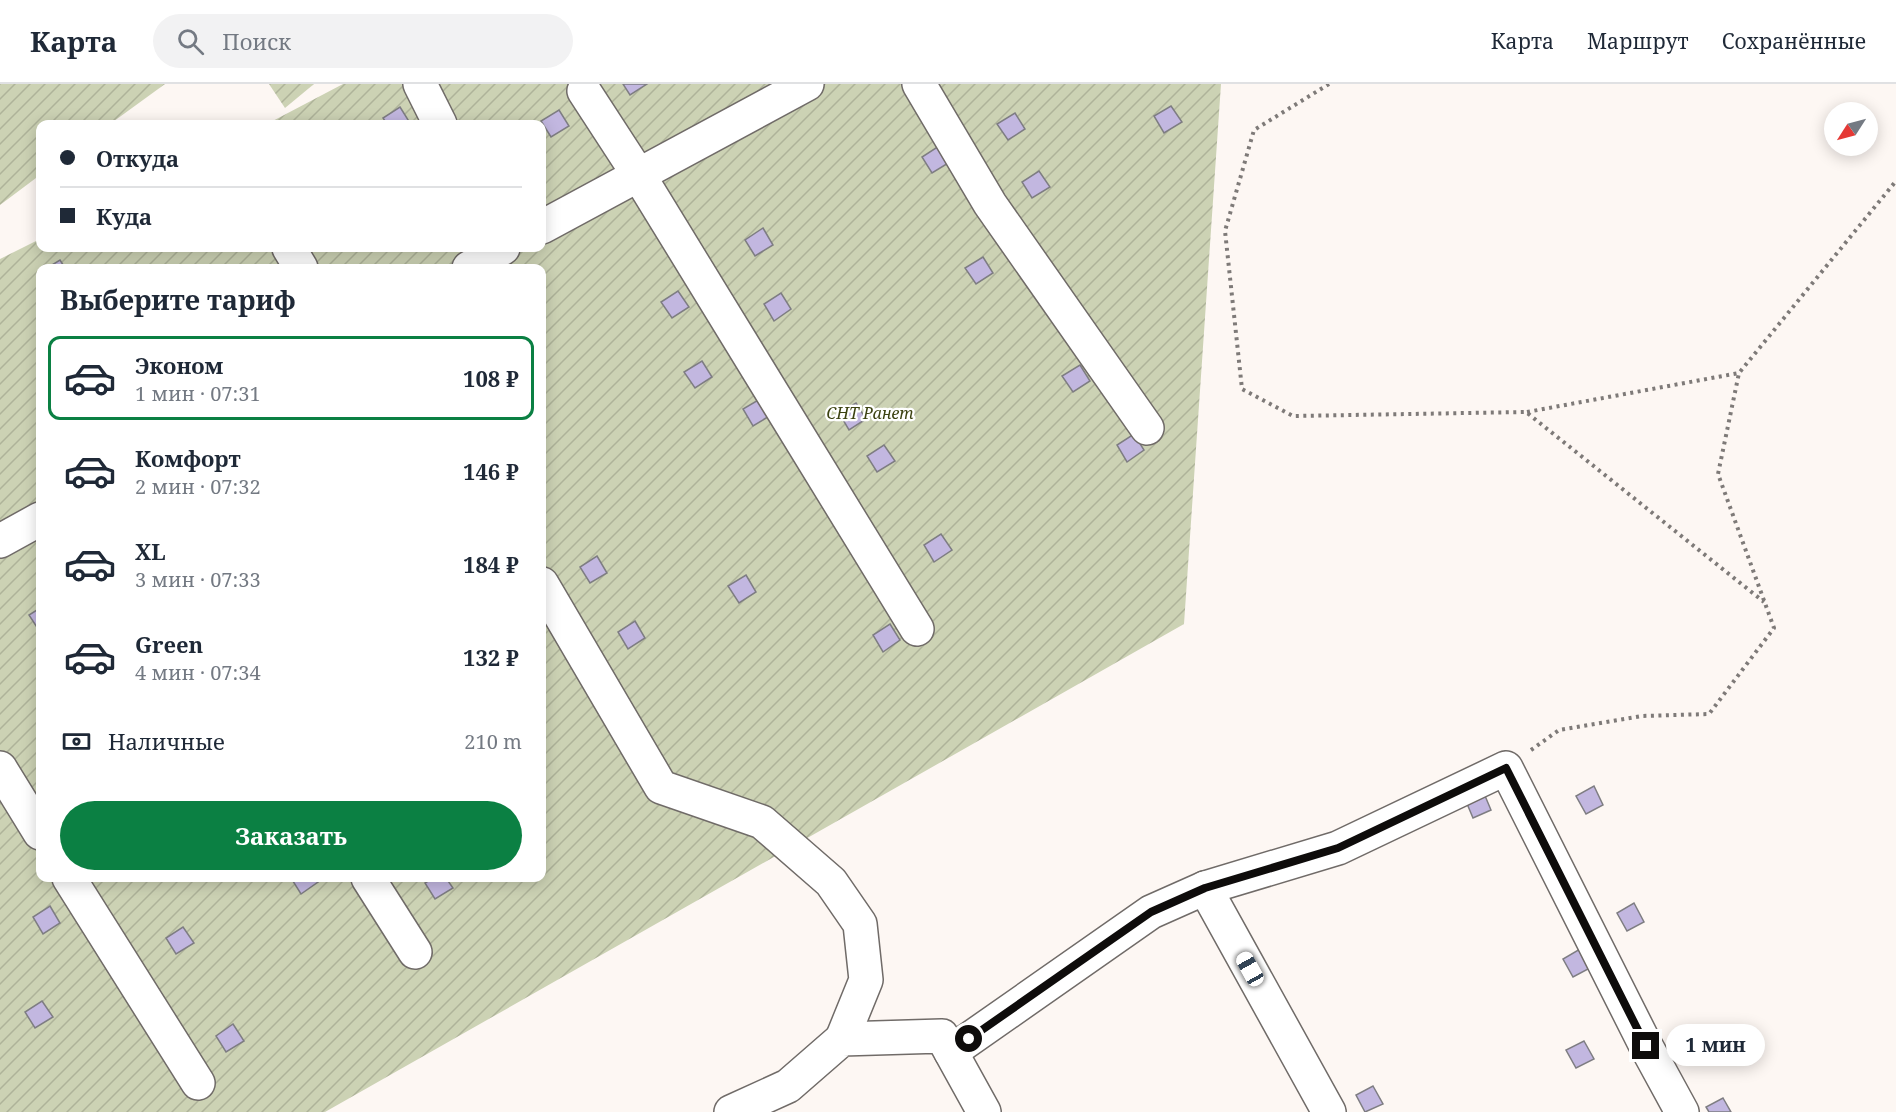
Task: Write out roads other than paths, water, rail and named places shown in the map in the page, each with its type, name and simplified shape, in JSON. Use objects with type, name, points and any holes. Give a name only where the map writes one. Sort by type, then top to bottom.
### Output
[{"type":"street","points":[[420,84],[438,120]]},
{"type":"street","points":[[546,224],[807,84]]},
{"type":"street","points":[[919,84],[990,204],[1147,428]]},
{"type":"street","points":[[584,92],[638,174],[917,629]]},
{"type":"street","points":[[0,541],[36,521]]},
{"type":"street","points":[[546,591],[661,787],[762,822],[831,882],[860,924],[866,980],[842,1039],[788,1086],[731,1112]]},
{"type":"street","points":[[0,768],[36,826]]},
{"type":"street","points":[[951,1052],[1151,912],[1205,888],[1338,848],[1506,768],[1646,1046],[1682,1112]]},
{"type":"street","points":[[72,882],[198,1083]]},
{"type":"street","points":[[371,882],[415,952]]},
{"type":"street","points":[[1205,888],[1329,1112]]},
{"type":"street","points":[[842,1039],[942,1036],[984,1112]]},
{"type":"park label","name":"СНТ Ранет","points":[[870,413]]}]
